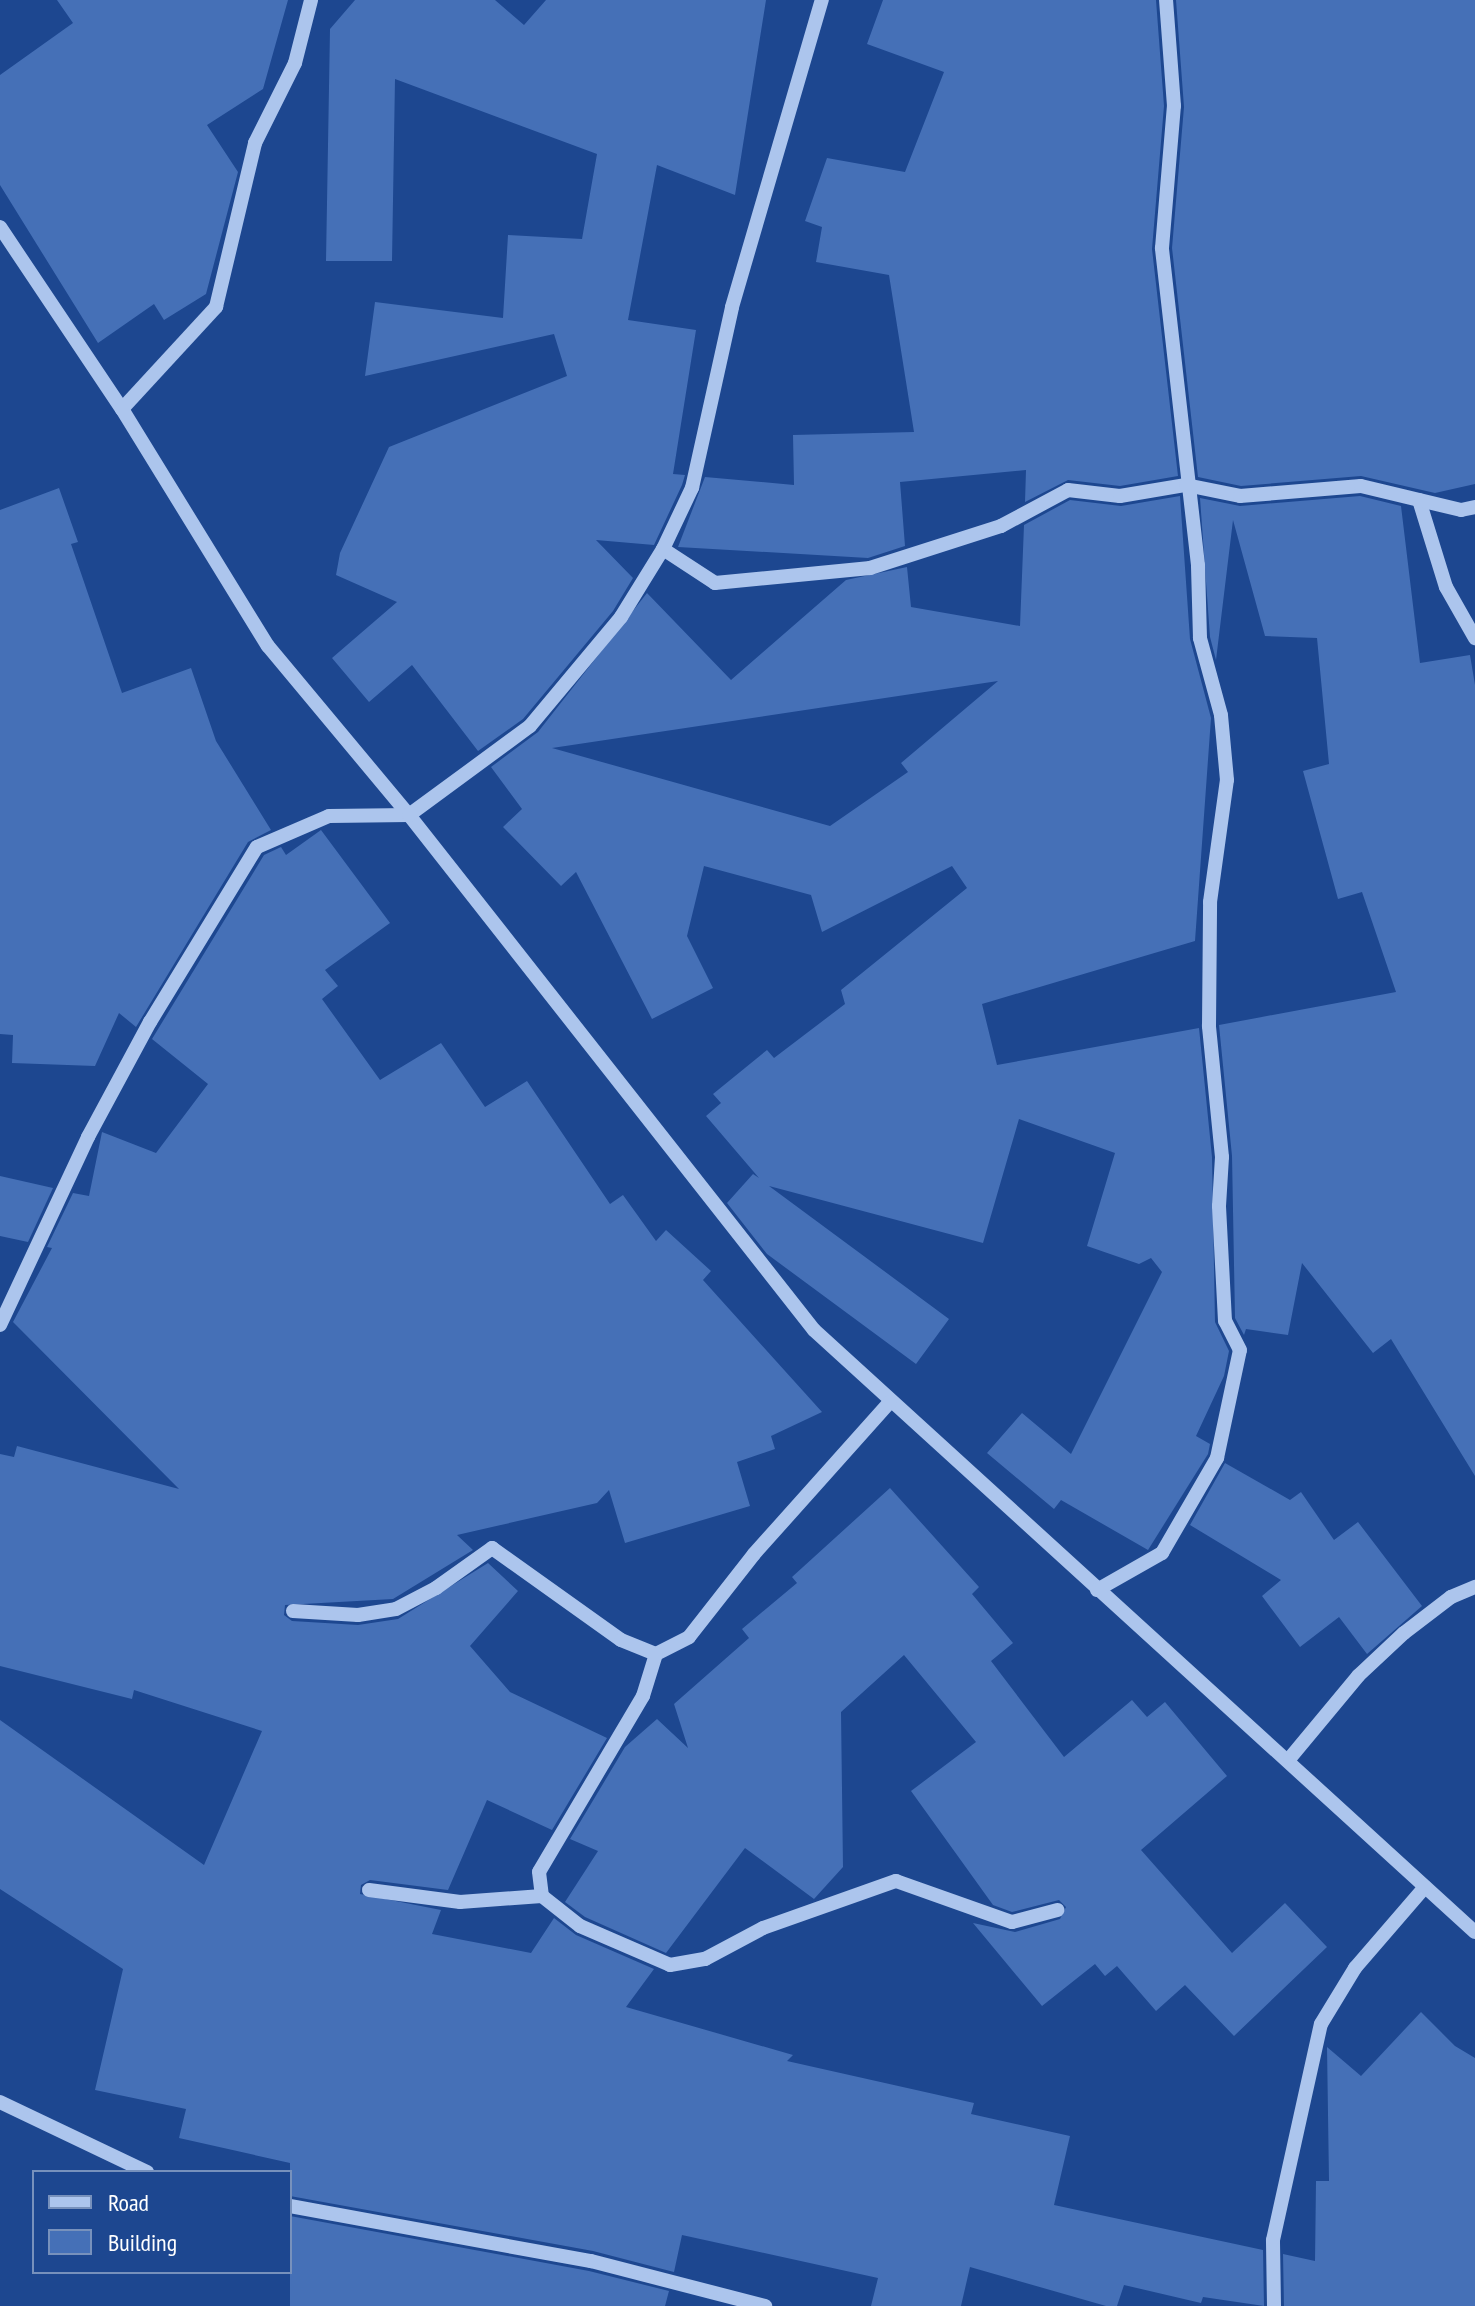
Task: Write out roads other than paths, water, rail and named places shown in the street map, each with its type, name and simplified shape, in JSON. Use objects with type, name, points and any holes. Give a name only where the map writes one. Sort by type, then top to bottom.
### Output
[{"type":"street","points":[[122,409],[216,307],[255,143],[295,63],[311,0]]},
{"type":"street","points":[[0,1325],[88,1137],[150,1022],[257,847],[329,816],[409,815],[530,726],[621,617],[663,549],[692,488],[732,307],[822,0]]},
{"type":"street","points":[[1097,1590],[1162,1553],[1217,1458],[1240,1350],[1225,1321],[1222,1290],[1222,1157],[1209,1026],[1210,902],[1227,780],[1221,715],[1200,638],[1198,565],[1186,485],[1180,373],[1162,248],[1174,106],[1166,0]]},
{"type":"street","points":[[0,227],[122,409],[268,646],[409,815],[814,1330],[890,1402],[1057,1548],[1097,1590],[1290,1758],[1475,1932]]},
{"type":"street","points":[[663,549],[715,583],[870,568],[1001,526],[1068,490],[1120,496],[1186,485],[1240,496],[1361,486],[1461,510],[1475,507]]},
{"type":"street","points":[[1419,500],[1446,587],[1475,638]]},
{"type":"street","points":[[542,1896],[539,1872],[643,1696],[656,1654],[689,1637],[754,1554],[890,1402]]},
{"type":"street","points":[[293,1611],[358,1615],[396,1609],[436,1588],[492,1548],[621,1640],[656,1654]]},
{"type":"street","points":[[1290,1758],[1358,1676],[1404,1633],[1451,1597],[1475,1587]]},
{"type":"street","points":[[369,1890],[460,1902],[542,1896],[580,1926],[670,1965],[705,1959],[763,1928],[896,1881],[1012,1922],[1057,1910]]},
{"type":"street","points":[[1274,2306],[1273,2240],[1321,2024],[1355,1968],[1425,1887]]},
{"type":"street","points":[[0,2102],[143,2170]]},
{"type":"street","points":[[292,2206],[591,2261],[765,2306]]}]
